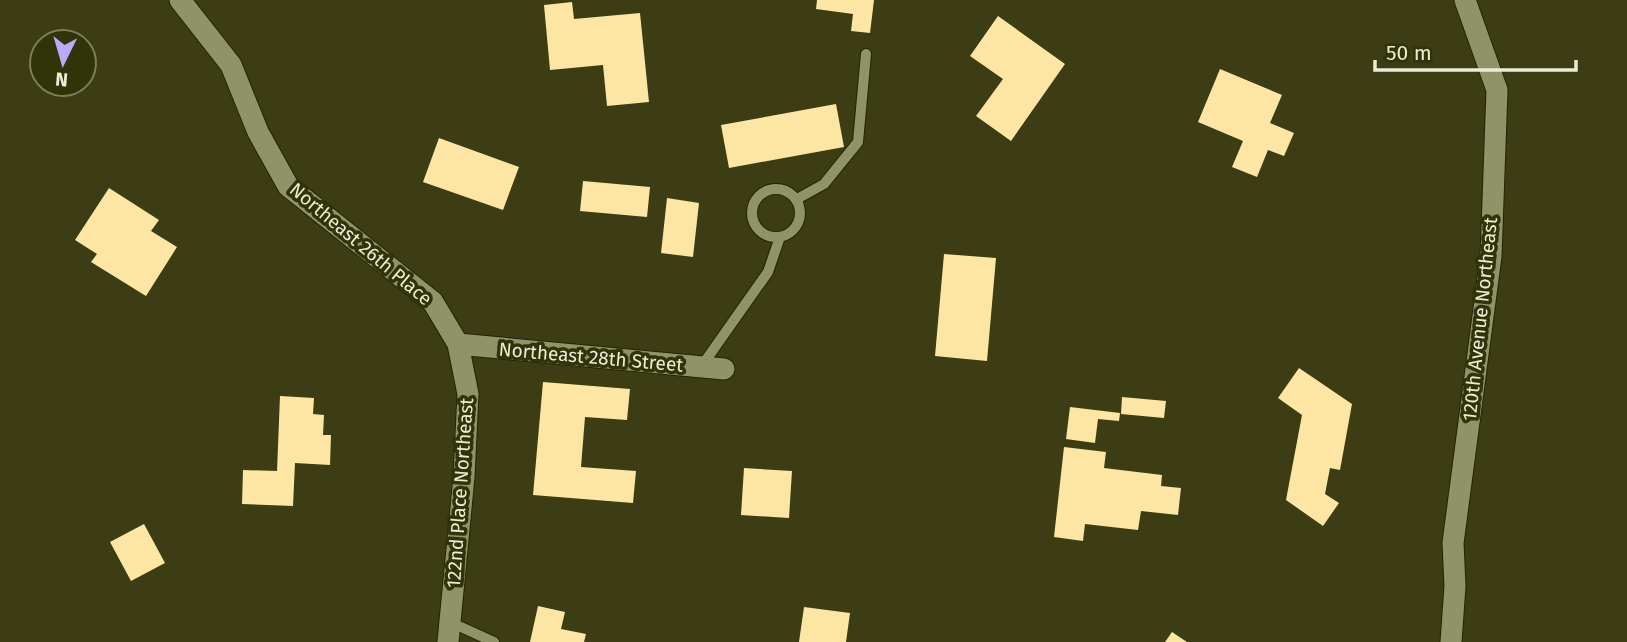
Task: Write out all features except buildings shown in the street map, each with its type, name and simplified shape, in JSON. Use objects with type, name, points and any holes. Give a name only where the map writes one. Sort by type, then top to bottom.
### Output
[{"type":"street","name":"Northeast 26th Place","points":[[180,0],[231,65],[258,132],[288,186],[433,302],[458,344]]},
{"type":"street","name":"120th Avenue Northeast","points":[[1451,642],[1455,586],[1453,543],[1492,256],[1497,90],[1465,0]]},
{"type":"street","name":"Northeast 28th Street","points":[[458,344],[724,369]]},
{"type":"street","name":"122nd Place Northeast","points":[[449,632],[464,477],[468,394],[458,344]]},
{"type":"lane","points":[[797,199],[824,184],[858,142],[866,54]]},
{"type":"lane","points":[[784,189],[797,199],[801,214],[799,222],[788,234],[780,237],[765,234],[758,229],[752,215],[756,200],[768,190],[784,189]]},
{"type":"lane","points":[[701,367],[768,272],[780,237]]},
{"type":"lane","points":[[449,632],[494,642]]}]
